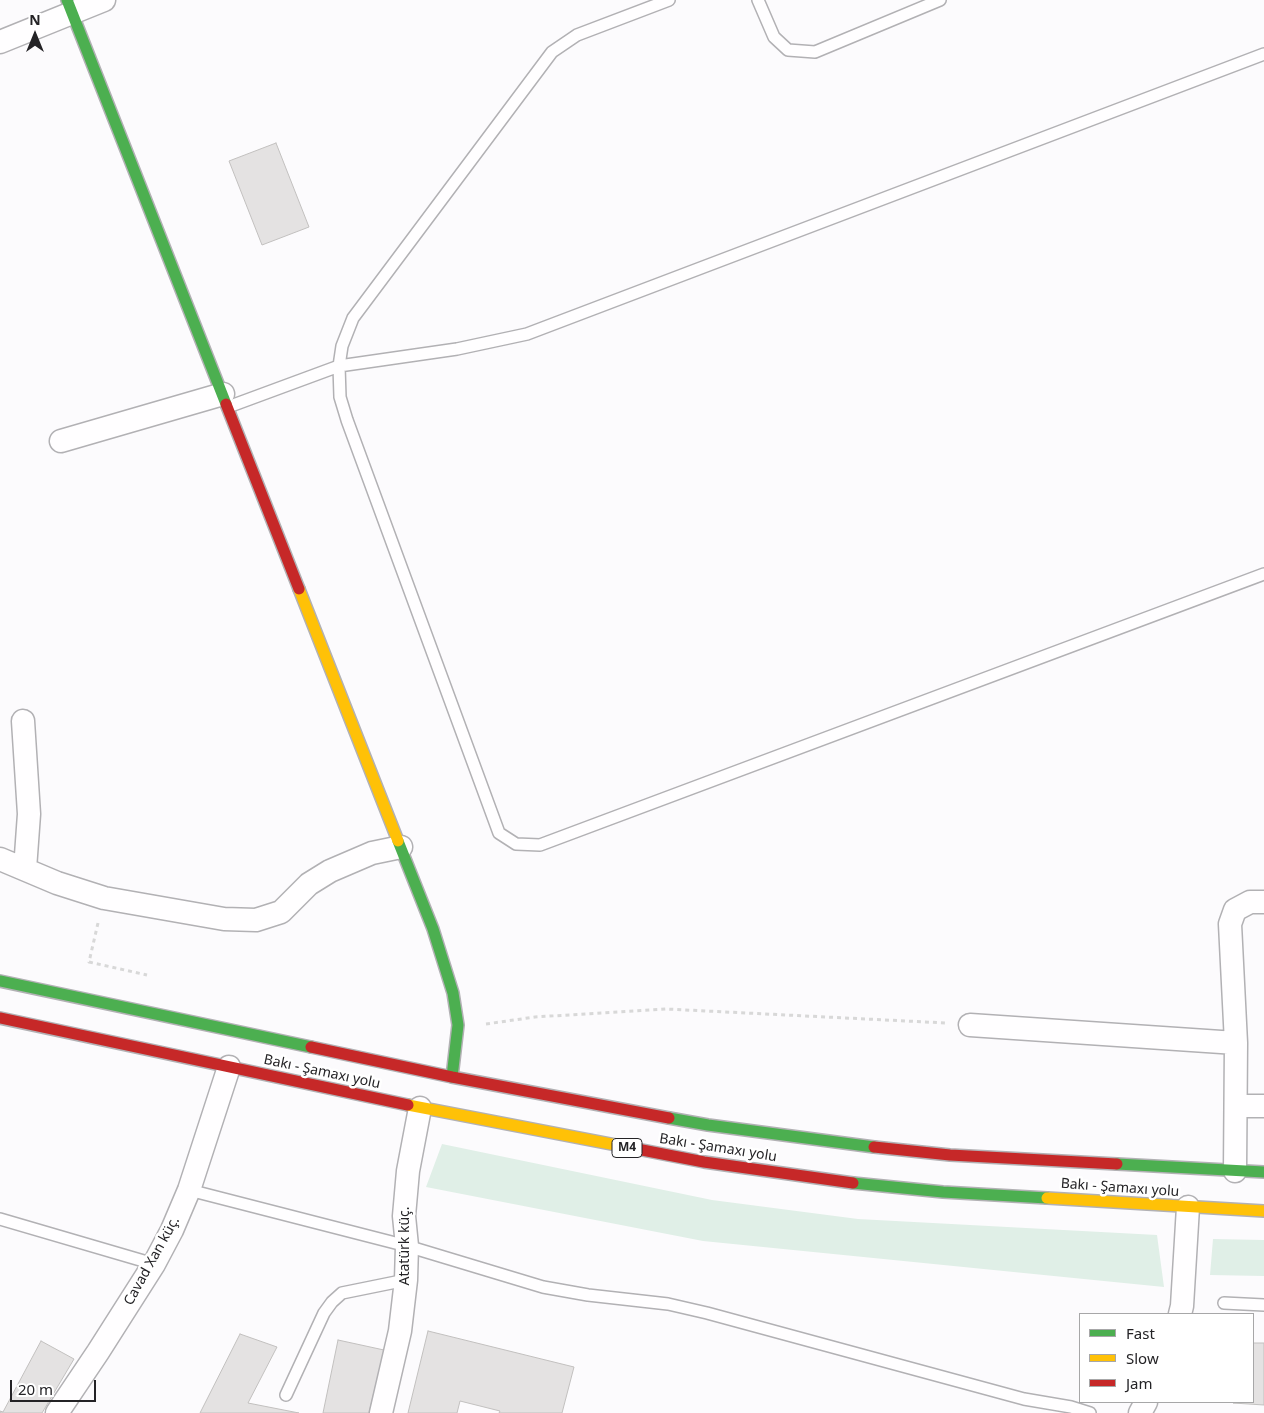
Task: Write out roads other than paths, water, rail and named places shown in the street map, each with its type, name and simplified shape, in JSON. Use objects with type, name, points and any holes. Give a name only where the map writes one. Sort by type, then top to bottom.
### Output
[{"type":"main road","points":[[70,7],[433,929],[453,993],[458,1025],[452,1076]]},
{"type":"main road","name":"Bakı - Şamaxı yolu","points":[[0,981],[452,1076],[708,1125],[857,1145],[950,1155],[1264,1172]]},
{"type":"main road","name":"Bakı - Şamaxı yolu","points":[[0,1018],[420,1108],[704,1162],[851,1183],[943,1192],[1264,1211]]},
{"type":"street","points":[[0,42],[70,7],[104,0]]},
{"type":"street","points":[[61,441],[226,400]]},
{"type":"street","points":[[23,721],[29,814],[25,869]]},
{"type":"street","points":[[0,859],[57,883],[104,898],[224,919],[256,920],[281,912],[309,884],[330,871],[372,853],[401,847]]},
{"type":"street","points":[[1234,1171],[1236,1043],[1230,924],[1235,910],[1250,902],[1264,902]]},
{"type":"street","points":[[970,1025],[1236,1043]]},
{"type":"street","name":"Cavad Xan küç.","points":[[57,1413],[154,1264],[172,1230],[189,1190],[229,1067]]},
{"type":"street","points":[[1236,1106],[1264,1106]]},
{"type":"street","name":"Atatürk küç.","points":[[381,1413],[400,1331],[406,1280],[407,1246],[404,1216],[407,1180],[420,1108]]},
{"type":"street","points":[[1180,1313],[1188,1207]]},
{"type":"lane","points":[[669,0],[577,35],[552,52],[353,318],[342,346],[339,366],[340,396],[347,420],[499,833],[516,844],[540,845],[1264,574]]},
{"type":"lane","points":[[758,0],[774,37],[788,50],[815,52],[940,0]]},
{"type":"lane","points":[[226,400],[339,366],[457,349],[526,334],[1264,54]]},
{"type":"lane","points":[[189,1190],[407,1246],[543,1286],[588,1295],[668,1304],[707,1313],[1024,1399],[1071,1407],[1090,1413]]},
{"type":"lane","points":[[0,1219],[154,1264]]},
{"type":"lane","points":[[286,1395],[324,1313],[332,1302],[342,1293],[406,1280]]},
{"type":"lane","points":[[1224,1303],[1264,1305]]}]
